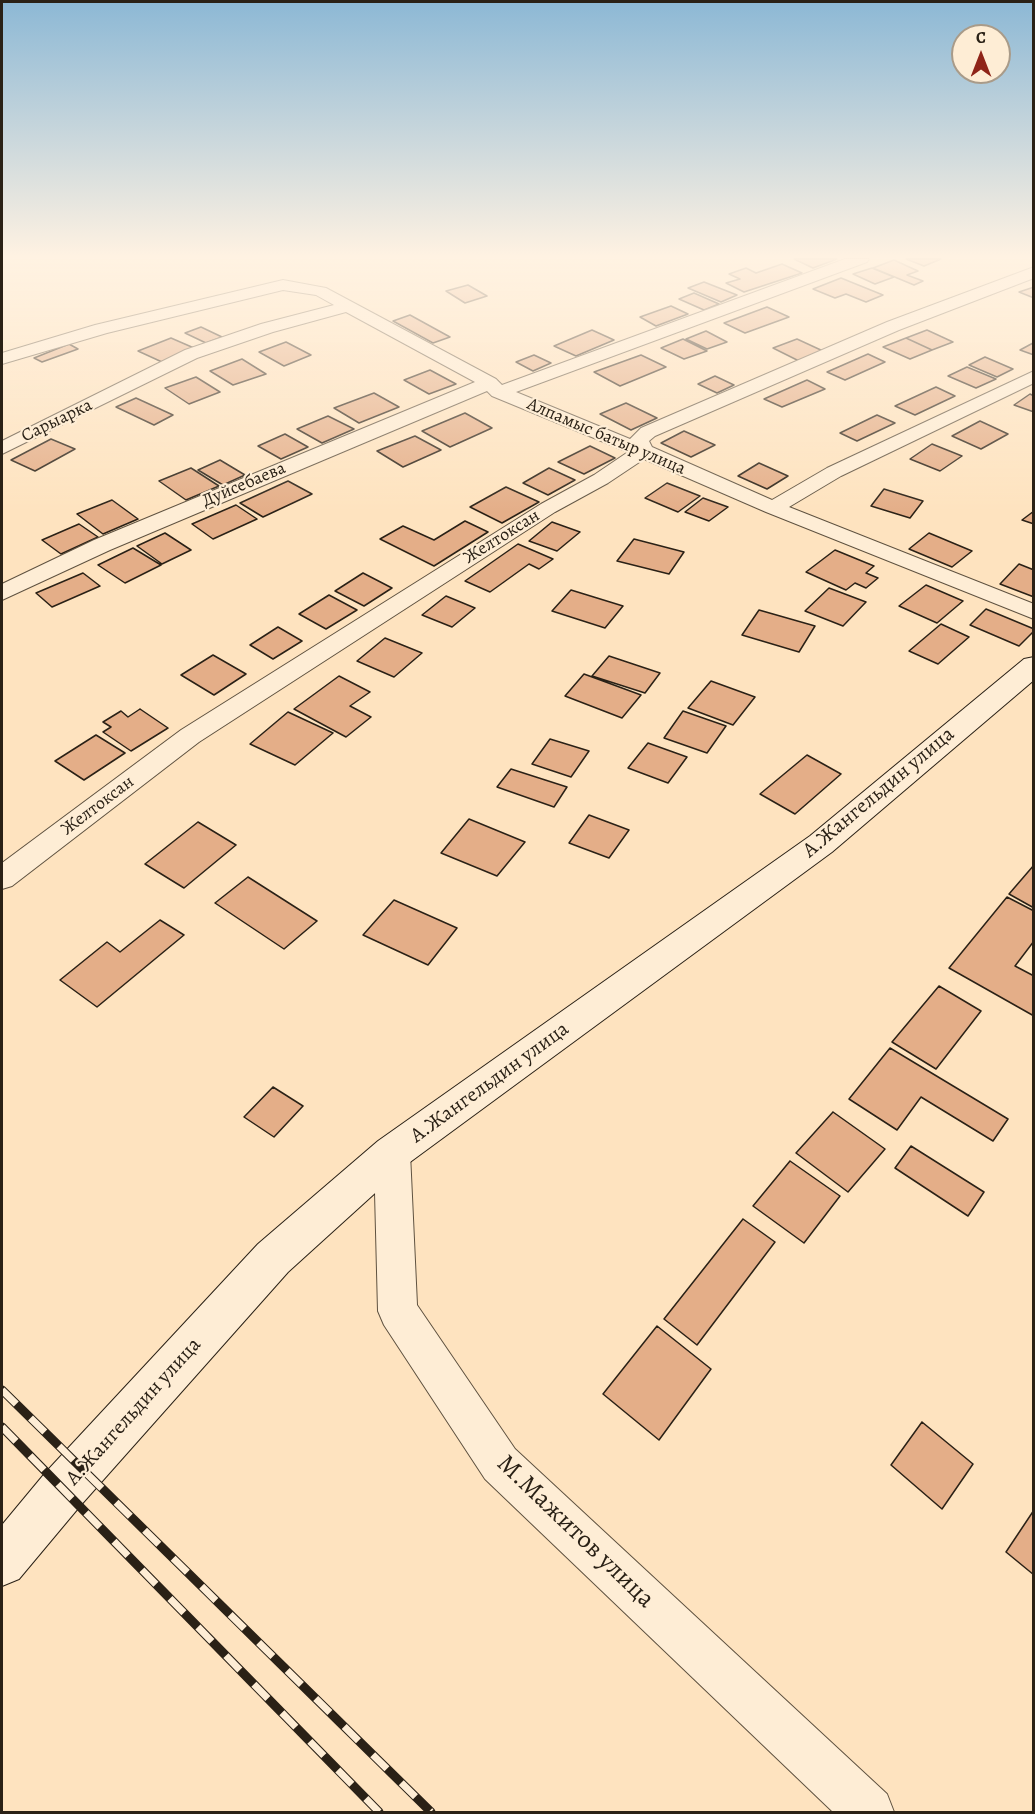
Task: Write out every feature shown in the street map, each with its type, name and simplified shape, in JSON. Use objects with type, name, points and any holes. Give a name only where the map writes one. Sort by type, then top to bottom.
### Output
[{"type":"street","name":"Алпамыс батыр улица","points":[[2,359],[53,344]]},
{"type":"street","name":"Сарыарка","points":[[2,448],[191,354],[221,344]]},
{"type":"street","name":"Алпамыс батыр улица","points":[[416,344],[494,388],[773,508],[1034,612]]},
{"type":"street","name":"Дуйсебаева","points":[[2,593],[102,545],[494,388],[619,344]]},
{"type":"street","points":[[643,451],[639,440],[648,432],[852,344]]},
{"type":"street","points":[[773,508],[834,472],[1034,376]]},
{"type":"street","name":"Желтоксан","points":[[2,878],[190,736],[539,514],[601,479],[643,451]]},
{"type":"street","name":"А.Жангельдин улица","points":[[2,1562],[63,1490],[273,1258],[392,1153],[821,844],[1034,665]]},
{"type":"street","name":"М.Мажитов улица","points":[[392,1153],[398,1311],[500,1464],[869,1812]]},
{"type":"building","points":[[69,344],[78,349],[42,362],[34,358]]},
{"type":"building","points":[[157,344],[184,344],[194,348],[162,362],[138,351]]},
{"type":"building","points":[[282,344],[289,344],[311,355],[284,366],[259,352]]},
{"type":"building","points":[[560,344],[605,344],[576,356],[554,346]]},
{"type":"building","points":[[672,344],[692,344],[707,351],[684,359],[661,348]]},
{"type":"building","points":[[696,344],[722,344],[707,349]]},
{"type":"building","points":[[785,344],[807,344],[823,351],[799,361],[773,348]]},
{"type":"building","points":[[892,344],[918,344],[932,350],[910,359],[883,347]]},
{"type":"building","points":[[918,344],[949,344],[932,350]]},
{"type":"building","points":[[1033,344],[1034,355],[1020,350]]},
{"type":"building","points":[[868,354],[885,362],[845,380],[827,372]]},
{"type":"building","points":[[534,355],[551,363],[533,371],[516,362]]},
{"type":"building","points":[[641,355],[666,367],[620,386],[594,372]]},
{"type":"building","points":[[985,357],[1013,369],[997,377],[969,365]]},
{"type":"building","points":[[242,359],[266,374],[233,385],[210,371]]},
{"type":"building","points":[[967,367],[996,379],[976,388],[948,376]]},
{"type":"building","points":[[430,370],[456,384],[429,394],[404,380]]},
{"type":"building","points":[[715,376],[734,385],[717,393],[698,384]]},
{"type":"building","points":[[196,377],[220,392],[189,404],[165,388]]},
{"type":"building","points":[[807,380],[825,389],[782,407],[764,399]]},
{"type":"building","points":[[936,387],[955,396],[915,415],[895,406]]},
{"type":"building","points":[[374,393],[399,407],[359,423],[334,408]]},
{"type":"building","points":[[1030,394],[1034,396],[1034,412],[1014,405]]},
{"type":"building","points":[[136,398],[173,415],[154,425],[116,407]]},
{"type":"building","points":[[626,403],[657,418],[631,430],[600,414]]},
{"type":"building","points":[[465,413],[492,428],[450,447],[422,431]]},
{"type":"building","points":[[877,415],[895,423],[857,441],[840,433]]},
{"type":"building","points":[[328,416],[354,429],[322,443],[297,429]]},
{"type":"building","points":[[980,421],[1008,434],[981,449],[952,436]]},
{"type":"building","points":[[684,431],[715,445],[691,457],[661,443]]},
{"type":"building","points":[[285,434],[308,447],[281,459],[258,446]]},
{"type":"building","points":[[415,436],[441,450],[403,467],[377,451]]},
{"type":"building","points":[[51,439],[75,449],[35,471],[11,460]]},
{"type":"building","points":[[932,444],[962,456],[940,471],[910,459]]},
{"type":"building","points":[[590,446],[615,458],[584,474],[558,462]]},
{"type":"building","points":[[220,460],[245,475],[223,485],[198,470]]},
{"type":"building","points":[[759,463],[788,476],[767,489],[738,476]]},
{"type":"building","points":[[191,468],[219,486],[186,500],[159,481]]},
{"type":"building","points":[[549,468],[575,480],[548,495],[523,483]]},
{"type":"building","points":[[288,481],[312,494],[263,517],[240,503]]},
{"type":"building","points":[[667,483],[700,496],[678,512],[645,498]]},
{"type":"building","points":[[506,487],[539,502],[502,523],[470,507]]},
{"type":"building","points":[[884,489],[923,501],[910,518],[871,506]]},
{"type":"building","points":[[703,498],[728,507],[709,521],[685,512]]},
{"type":"building","points":[[112,500],[138,519],[103,534],[77,514]]},
{"type":"building","points":[[236,505],[257,519],[213,539],[192,524]]},
{"type":"building","points":[[1034,511],[1034,524],[1022,520]]},
{"type":"building","points":[[465,521],[488,532],[434,566],[380,539],[403,526],[434,540]]},
{"type":"building","points":[[552,522],[580,532],[557,551],[529,541]]},
{"type":"building","points":[[79,524],[98,537],[61,554],[42,540]]},
{"type":"building","points":[[165,533],[191,550],[162,564],[137,546]]},
{"type":"building","points":[[929,533],[972,551],[952,567],[909,549]]},
{"type":"building","points":[[634,539],[684,552],[669,574],[617,561]]},
{"type":"building","points":[[518,544],[553,559],[539,569],[529,564],[490,592],[465,581]]},
{"type":"building","points":[[133,548],[161,565],[125,583],[98,565]]},
{"type":"building","points":[[835,550],[874,566],[866,573],[878,578],[866,588],[855,583],[846,590],[806,572]]},
{"type":"building","points":[[1019,564],[1034,570],[1034,597],[1000,584]]},
{"type":"building","points":[[83,573],[100,586],[52,607],[36,593]]},
{"type":"building","points":[[363,573],[392,588],[364,606],[335,591]]},
{"type":"building","points":[[926,585],[963,601],[937,623],[899,606]]},
{"type":"building","points":[[829,588],[866,602],[843,626],[805,611]]},
{"type":"building","points":[[571,590],[623,606],[605,628],[552,611]]},
{"type":"building","points":[[329,595],[357,610],[326,629],[299,614]]},
{"type":"building","points":[[446,596],[475,608],[452,627],[422,615]]},
{"type":"building","points":[[986,609],[1034,629],[1034,631],[1019,646],[970,625]]},
{"type":"building","points":[[759,610],[815,626],[799,652],[742,635]]},
{"type":"building","points":[[941,624],[969,637],[938,664],[909,651]]},
{"type":"building","points":[[278,627],[302,641],[273,659],[250,645]]},
{"type":"building","points":[[385,638],[422,653],[394,677],[357,661]]},
{"type":"building","points":[[213,655],[246,674],[214,695],[181,675]]},
{"type":"building","points":[[609,656],[660,673],[645,693],[592,676]]},
{"type":"building","points":[[584,674],[641,695],[622,718],[565,696]]},
{"type":"building","points":[[339,676],[370,692],[350,706],[371,717],[346,737],[294,709]]},
{"type":"building","points":[[711,681],[755,697],[733,725],[688,708]]},
{"type":"building","points":[[140,709],[168,728],[131,751],[103,732],[111,727],[103,722],[121,711],[128,717]]},
{"type":"building","points":[[683,711],[726,726],[707,753],[664,738]]},
{"type":"building","points":[[288,712],[333,733],[295,765],[250,744]]},
{"type":"building","points":[[96,735],[125,753],[84,780],[55,761]]},
{"type":"building","points":[[550,739],[589,751],[571,777],[532,764]]},
{"type":"building","points":[[648,743],[687,757],[668,783],[628,768]]},
{"type":"building","points":[[807,755],[841,774],[795,814],[760,794]]},
{"type":"building","points":[[511,769],[567,787],[554,807],[497,787]]},
{"type":"building","points":[[589,815],[629,830],[609,858],[569,843]]},
{"type":"building","points":[[469,819],[525,842],[497,876],[441,853]]},
{"type":"building","points":[[198,822],[236,845],[184,888],[145,864]]},
{"type":"building","points":[[1034,865],[1034,908],[1009,894]]},
{"type":"building","points":[[248,877],[317,921],[284,949],[215,903]]},
{"type":"building","points":[[1007,897],[1034,911],[1034,941],[1015,966],[1034,976],[1034,1016],[949,968]]},
{"type":"building","points":[[394,900],[457,928],[428,965],[363,935]]},
{"type":"building","points":[[160,920],[184,935],[97,1007],[60,980],[107,942],[120,952]]},
{"type":"building","points":[[939,986],[981,1011],[936,1069],[892,1042]]},
{"type":"building","points":[[890,1048],[1008,1119],[993,1141],[921,1097],[897,1130],[849,1099]]},
{"type":"building","points":[[273,1087],[303,1106],[274,1137],[244,1117]]},
{"type":"building","points":[[833,1112],[885,1149],[848,1192],[796,1153]]},
{"type":"building","points":[[911,1146],[984,1192],[968,1216],[895,1168]]},
{"type":"building","points":[[790,1161],[840,1196],[804,1243],[753,1206]]},
{"type":"building","points":[[743,1219],[775,1242],[697,1345],[664,1319]]},
{"type":"building","points":[[657,1326],[711,1369],[659,1440],[603,1394]]},
{"type":"building","points":[[922,1422],[973,1464],[942,1509],[891,1465]]},
{"type":"building","points":[[1034,1510],[1034,1575],[1006,1552]]},
{"type":"railway","points":[[2,1390],[431,1812]]},
{"type":"railway","points":[[2,1427],[379,1812]]}]
